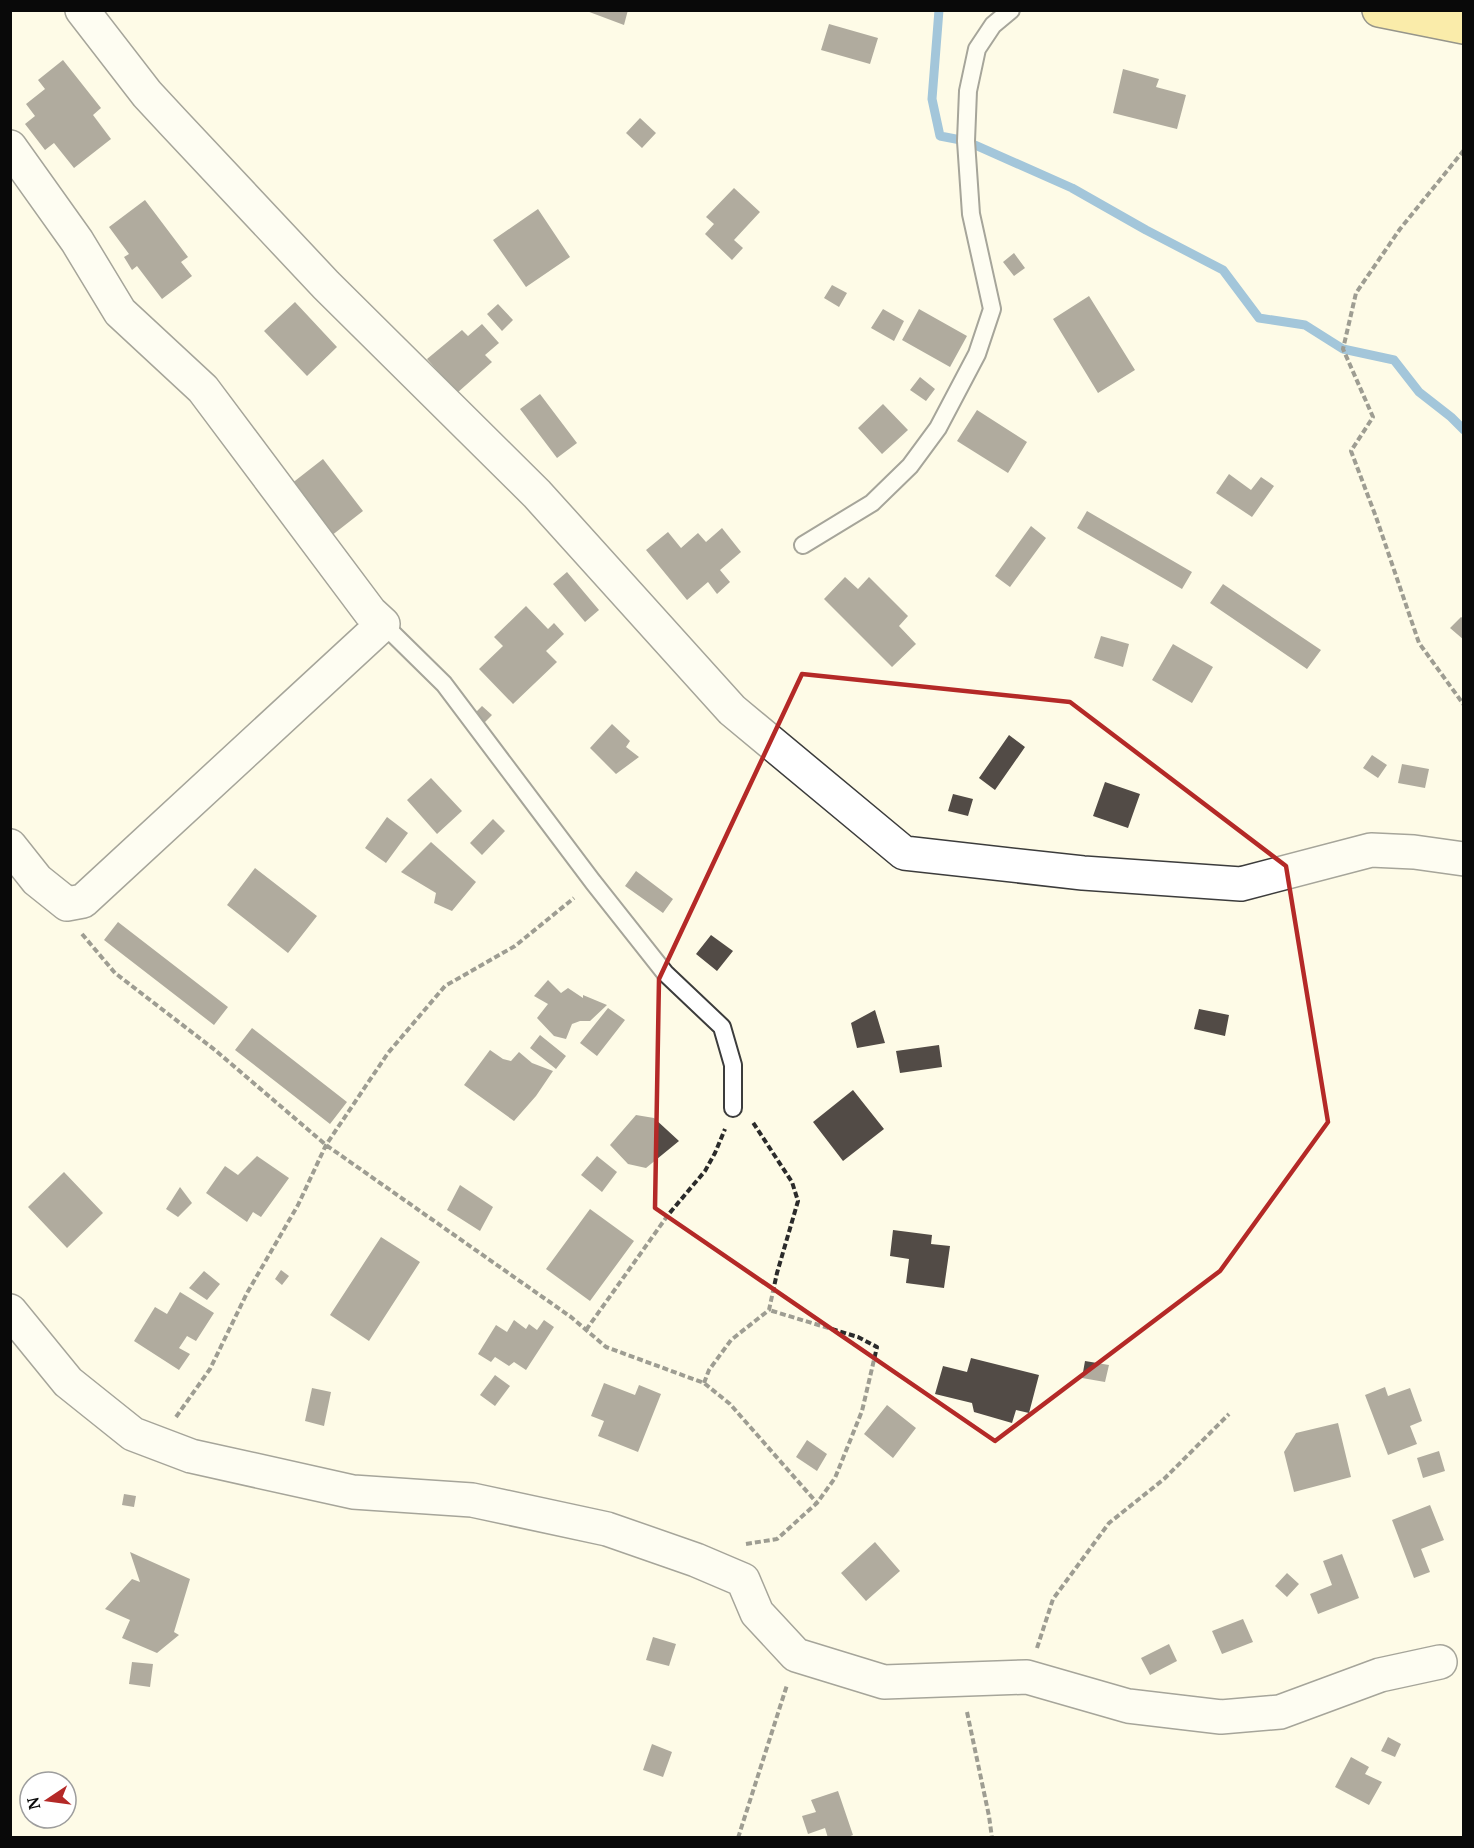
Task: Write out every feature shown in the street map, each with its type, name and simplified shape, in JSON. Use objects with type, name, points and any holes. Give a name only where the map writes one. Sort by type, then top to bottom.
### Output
[{"type":"main road","points":[[1379,10],[1464,27]]},
{"type":"street","points":[[82,10],[166,115],[326,285],[537,494],[732,710],[904,853],[1083,873],[1241,884],[1371,850],[1414,852],[1464,859]]},
{"type":"street","points":[[10,147],[77,242],[120,312],[203,389],[370,612],[383,624],[83,901],[67,904],[37,880],[10,846]]},
{"type":"street","points":[[10,1311],[68,1382],[133,1434],[191,1456],[353,1492],[472,1500],[607,1529],[696,1560],[743,1580],[757,1613],[796,1655],[884,1682],[1027,1677],[1128,1706],[1221,1717],[1280,1712],[1380,1676],[1440,1662]]},
{"type":"lane","points":[[803,545],[872,503],[910,466],[938,428],[977,354],[992,309],[971,214],[966,141],[968,91],[977,49],[993,25],[1011,10]]},
{"type":"lane","points":[[383,624],[444,684],[593,882],[665,973],[722,1027],[733,1065],[733,1108]]},
{"type":"path","points":[[1464,150],[1400,229],[1356,293],[1343,349],[1373,417],[1351,451],[1419,643],[1464,705]]},
{"type":"path","points":[[157,1443],[210,1369],[247,1293],[298,1205],[326,1145],[388,1053],[445,986],[514,946],[593,882]]},
{"type":"path","points":[[67,904],[76,927],[115,973],[216,1050],[326,1145],[571,1317],[606,1347],[704,1383],[730,1404],[817,1503]]},
{"type":"path","points":[[586,1330],[668,1215],[705,1171],[715,1153],[733,1108],[748,1115],[792,1182],[798,1201],[777,1273],[770,1310],[731,1340],[709,1370],[704,1383]]},
{"type":"path","points":[[743,1545],[777,1539],[817,1503],[835,1478],[862,1411],[877,1347],[858,1337],[770,1310]]},
{"type":"path","points":[[1027,1677],[1053,1599],[1085,1555],[1110,1523],[1164,1479],[1229,1414]]},
{"type":"path","points":[[738,1838],[796,1655]]},
{"type":"path","points":[[961,1679],[992,1838]]},
{"type":"highlighted area","points":[[802,674],[1070,702],[1286,866],[1328,1122],[1220,1271],[995,1441],[655,1208],[659,979]]},
{"type":"building","points":[[584,10],[628,10],[624,25]]},
{"type":"building","points":[[829,24],[878,38],[870,64],[821,50]]},
{"type":"building","points":[[63,60],[101,108],[93,115],[111,139],[74,168],[54,143],[45,150],[25,124],[35,116],[26,104],[45,89],[38,80]]},
{"type":"building","points":[[1123,69],[1159,79],[1156,87],[1186,95],[1177,129],[1113,113]]},
{"type":"building","points":[[640,118],[656,133],[642,148],[626,133]]},
{"type":"building","points":[[734,188],[760,212],[734,240],[743,248],[732,260],[705,234],[714,224],[706,217]]},
{"type":"building","points":[[145,200],[188,257],[181,262],[192,276],[162,299],[137,266],[132,270],[124,257],[129,254],[109,227]]},
{"type":"building","points":[[538,209],[570,257],[526,287],[493,240]]},
{"type":"building","points":[[1014,253],[1025,268],[1014,276],[1003,262]]},
{"type":"building","points":[[832,285],[847,293],[839,307],[824,298]]},
{"type":"building","points":[[1089,296],[1135,370],[1098,393],[1053,319]]},
{"type":"building","points":[[295,302],[337,347],[307,376],[264,331]]},
{"type":"building","points":[[498,304],[513,320],[502,331],[487,314]]},
{"type":"building","points":[[883,309],[904,321],[894,341],[871,328]]},
{"type":"building","points":[[919,309],[967,336],[950,367],[902,340]]},
{"type":"building","points":[[482,324],[499,343],[485,355],[492,362],[457,393],[427,359],[462,330],[468,336]]},
{"type":"building","points":[[920,377],[935,389],[926,401],[910,390]]},
{"type":"building","points":[[540,394],[577,443],[557,458],[520,409]]},
{"type":"building","points":[[883,404],[908,430],[882,454],[858,428]]},
{"type":"building","points":[[977,410],[1027,442],[1008,473],[957,441]]},
{"type":"building","points":[[323,459],[363,511],[331,536],[291,484]]},
{"type":"building","points":[[1229,474],[1251,490],[1261,477],[1274,486],[1252,517],[1216,493]]},
{"type":"building","points":[[1087,511],[1192,572],[1182,589],[1077,528]]},
{"type":"building","points":[[1031,526],[1046,538],[1010,587],[995,576]]},
{"type":"building","points":[[722,528],[741,552],[720,570],[730,582],[717,594],[708,582],[687,600],[646,550],[668,532],[681,548],[698,533],[706,542]]},
{"type":"building","points":[[567,572],[599,610],[585,622],[553,584]]},
{"type":"building","points":[[845,577],[858,589],[869,577],[908,616],[899,626],[916,644],[892,667],[824,599]]},
{"type":"building","points":[[1223,584],[1321,650],[1307,669],[1210,603]]},
{"type":"building","points":[[526,606],[548,629],[554,623],[564,634],[546,651],[557,662],[513,704],[479,669],[503,646],[494,637]]},
{"type":"building","points":[[1461,617],[1464,619],[1464,640],[1450,628]]},
{"type":"building","points":[[1101,636],[1129,644],[1123,667],[1094,658]]},
{"type":"building","points":[[1173,644],[1213,667],[1192,703],[1152,680]]},
{"type":"building","points":[[482,706],[492,715],[482,725],[472,716]]},
{"type":"building","points":[[612,724],[630,741],[626,747],[639,757],[616,774],[590,748]]},
{"type":"building","points":[[1009,735],[1025,747],[995,790],[979,778]]},
{"type":"building","points":[[1372,755],[1387,765],[1378,778],[1363,768]]},
{"type":"building","points":[[1402,764],[1429,769],[1425,788],[1398,783]]},
{"type":"building","points":[[431,778],[462,811],[437,834],[407,800]]},
{"type":"building","points":[[1105,782],[1140,794],[1128,828],[1093,816]]},
{"type":"building","points":[[953,794],[973,799],[968,816],[948,811]]},
{"type":"building","points":[[387,817],[408,833],[386,863],[365,848]]},
{"type":"building","points":[[493,819],[505,831],[482,855],[470,843]]},
{"type":"building","points":[[431,842],[476,882],[452,911],[434,903],[436,893],[401,872]]},
{"type":"building","points":[[255,868],[317,916],[288,953],[227,905]]},
{"type":"building","points":[[636,871],[673,899],[663,913],[625,886]]},
{"type":"building","points":[[118,922],[228,1007],[214,1025],[104,940]]},
{"type":"building","points":[[711,935],[733,951],[717,971],[696,954]]},
{"type":"building","points":[[548,980],[561,993],[568,988],[583,998],[583,995],[607,1005],[590,1021],[572,1024],[566,1039],[554,1036],[537,1018],[548,1004],[534,996]]},
{"type":"building","points":[[608,1008],[625,1020],[597,1056],[580,1043]]},
{"type":"building","points":[[1199,1009],[1229,1015],[1225,1036],[1194,1029]]},
{"type":"building","points":[[875,1010],[885,1043],[857,1048],[851,1023]]},
{"type":"building","points":[[252,1028],[347,1102],[330,1124],[235,1050]]},
{"type":"building","points":[[540,1035],[566,1056],[556,1069],[530,1048]]},
{"type":"building","points":[[939,1045],[942,1067],[900,1073],[896,1051]]},
{"type":"building","points":[[490,1050],[503,1059],[511,1061],[519,1052],[532,1063],[553,1071],[536,1096],[514,1121],[464,1085]]},
{"type":"building","points":[[853,1090],[884,1129],[843,1161],[813,1122]]},
{"type":"building","points":[[636,1115],[654,1118],[679,1141],[646,1168],[628,1164],[610,1145]]},
{"type":"building","points":[[257,1156],[289,1178],[261,1217],[253,1212],[247,1222],[206,1193],[225,1166],[238,1175]]},
{"type":"building","points":[[597,1156],[617,1172],[602,1192],[581,1175]]},
{"type":"building","points":[[64,1172],[103,1213],[67,1248],[28,1207]]},
{"type":"building","points":[[460,1185],[493,1207],[480,1231],[447,1210]]},
{"type":"building","points":[[180,1187],[192,1203],[178,1217],[166,1209]]},
{"type":"building","points":[[590,1209],[634,1241],[590,1301],[546,1269]]},
{"type":"building","points":[[893,1230],[932,1235],[931,1244],[950,1246],[944,1288],[906,1283],[909,1259],[890,1256]]},
{"type":"building","points":[[381,1237],[420,1262],[369,1341],[330,1315]]},
{"type":"building","points":[[281,1270],[289,1276],[282,1285],[275,1279]]},
{"type":"building","points":[[204,1271],[220,1284],[207,1300],[189,1288]]},
{"type":"building","points":[[180,1292],[214,1313],[196,1341],[187,1336],[179,1348],[190,1354],[179,1370],[134,1341],[155,1307],[167,1314]]},
{"type":"building","points":[[514,1320],[526,1329],[529,1324],[537,1330],[544,1320],[554,1327],[526,1370],[514,1362],[509,1366],[495,1357],[491,1362],[478,1354],[496,1325],[507,1332]]},
{"type":"building","points":[[971,1358],[1039,1375],[1029,1413],[1016,1410],[1012,1423],[974,1412],[972,1403],[935,1394],[943,1366],[967,1372]]},
{"type":"building","points":[[1085,1361],[1109,1365],[1105,1382],[1082,1378]]},
{"type":"building","points":[[495,1375],[510,1386],[495,1406],[480,1395]]},
{"type":"building","points":[[604,1383],[635,1395],[639,1385],[661,1394],[638,1452],[598,1436],[604,1421],[591,1416]]},
{"type":"building","points":[[1385,1387],[1388,1396],[1410,1388],[1422,1421],[1410,1426],[1417,1444],[1388,1455],[1365,1395]]},
{"type":"building","points":[[312,1388],[331,1392],[324,1426],[305,1421]]},
{"type":"building","points":[[887,1405],[916,1428],[893,1458],[864,1434]]},
{"type":"building","points":[[1338,1423],[1351,1477],[1294,1492],[1284,1452],[1296,1433]]},
{"type":"building","points":[[807,1440],[827,1454],[817,1471],[796,1457]]},
{"type":"building","points":[[1439,1451],[1445,1471],[1423,1478],[1417,1458]]},
{"type":"building","points":[[124,1494],[136,1496],[134,1507],[122,1505]]},
{"type":"building","points":[[1430,1505],[1444,1540],[1421,1549],[1430,1572],[1414,1578],[1392,1520]]},
{"type":"building","points":[[875,1542],[900,1571],[866,1601],[841,1573]]},
{"type":"building","points":[[130,1552],[190,1579],[174,1632],[179,1635],[157,1653],[122,1638],[130,1620],[105,1609],[132,1579],[140,1582]]},
{"type":"building","points":[[1342,1554],[1359,1598],[1318,1614],[1310,1594],[1332,1585],[1323,1561]]},
{"type":"building","points":[[1287,1573],[1299,1584],[1287,1597],[1275,1586]]},
{"type":"building","points":[[1243,1619],[1253,1642],[1222,1654],[1212,1631]]},
{"type":"building","points":[[653,1637],[676,1644],[669,1666],[646,1660]]},
{"type":"building","points":[[1169,1644],[1177,1661],[1150,1675],[1141,1658]]},
{"type":"building","points":[[132,1662],[153,1664],[150,1687],[129,1684]]},
{"type":"building","points":[[1388,1737],[1401,1744],[1395,1757],[1381,1751]]},
{"type":"building","points":[[652,1744],[672,1752],[663,1777],[643,1770]]},
{"type":"building","points":[[1351,1757],[1369,1767],[1365,1774],[1382,1782],[1369,1805],[1335,1787]]},
{"type":"building","points":[[838,1791],[853,1835],[846,1838],[828,1838],[825,1828],[808,1834],[802,1816],[816,1812],[811,1800]]},
{"type":"waterway","points":[[939,10],[932,99],[940,136],[966,141],[1072,188],[1223,270],[1259,318],[1305,325],[1343,349],[1394,360],[1419,392],[1464,430]]}]
